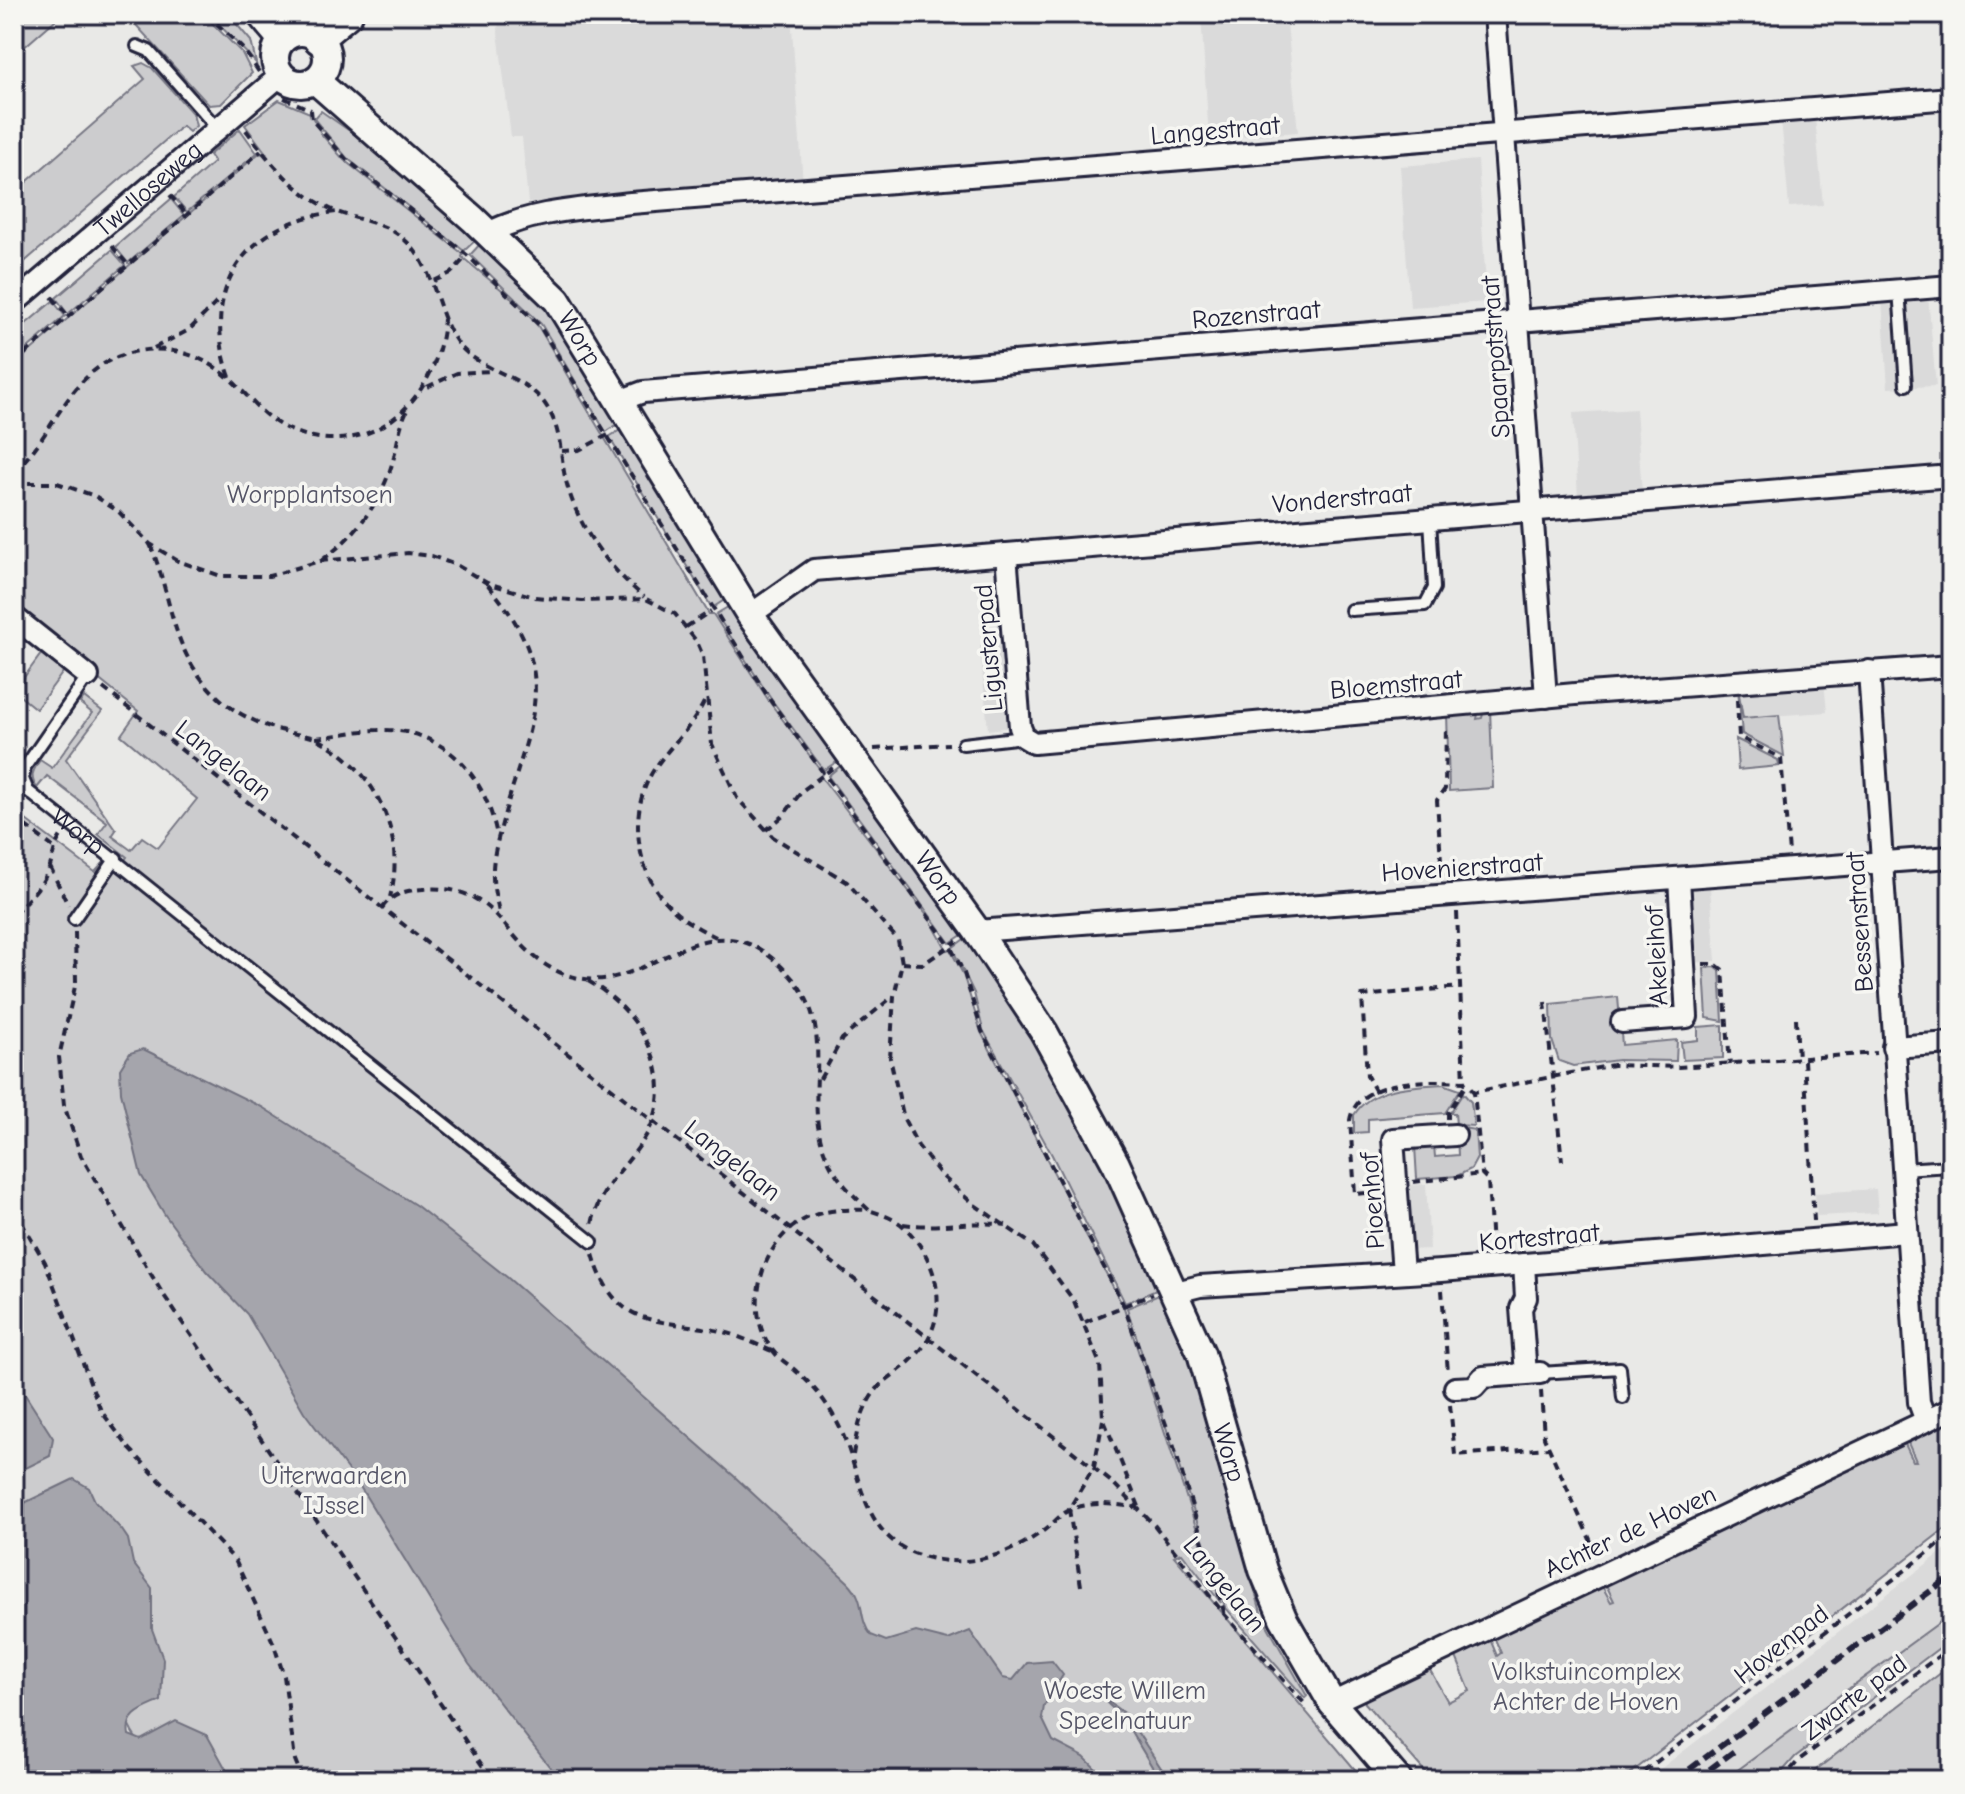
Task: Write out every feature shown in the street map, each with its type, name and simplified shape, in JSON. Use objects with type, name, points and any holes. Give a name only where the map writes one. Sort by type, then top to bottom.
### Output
[{"type":"street","points":[[260,14],[282,40]]},
{"type":"street","points":[[318,40],[349,14]]},
{"type":"street","name":"Spaarpotstraat","points":[[1495,14],[1546,697]]},
{"type":"street","points":[[297,33],[318,40],[326,58],[324,68],[315,80],[275,85],[275,60],[282,40],[297,33]]},
{"type":"street","name":"Worp","points":[[315,80],[488,233],[557,300],[750,615],[849,757],[977,931],[1061,1063],[1116,1164],[1176,1292],[1214,1389],[1269,1587],[1324,1708],[1398,1780]]},
{"type":"street","name":"Twelloseweg","points":[[14,303],[217,128],[275,85]]},
{"type":"street","name":"Langestraat","points":[[488,233],[517,219],[545,212],[631,203],[1951,98]]},
{"type":"street","name":"Rozenstraat","points":[[619,401],[643,392],[1951,286]]},
{"type":"street","name":"Vonderstraat","points":[[750,615],[814,570],[1532,508],[1735,492],[1757,494],[1951,476]]},
{"type":"street","name":"Ligusterpad","points":[[1006,554],[1020,727],[1024,737]]},
{"type":"street","points":[[14,617],[88,676]]},
{"type":"street","name":"Bloemstraat","points":[[1024,737],[1037,743],[1546,697],[1951,666]]},
{"type":"street","name":"Bessenstraat","points":[[1869,671],[1919,1402],[1926,1421]]},
{"type":"street","name":"Hovenierstraat","points":[[977,931],[1951,857]]},
{"type":"street","name":"Akeleihof","points":[[1622,1022],[1687,1017],[1679,878]]},
{"type":"street","points":[[1893,1047],[1951,1043]]},
{"type":"street","name":"Pioenhof","points":[[1403,1273],[1393,1139],[1452,1136]]},
{"type":"street","name":"Kortestraat","points":[[1176,1292],[1200,1286],[1524,1264],[1907,1232]]},
{"type":"street","points":[[1455,1388],[1474,1387],[1483,1377],[1533,1374],[1521,1308],[1526,1298],[1524,1264]]},
{"type":"street","name":"Achter de Hoven","points":[[1324,1708],[1951,1409]]},
{"type":"lane","points":[[137,46],[149,51],[217,128]]},
{"type":"lane","points":[[1899,290],[1906,385]]},
{"type":"lane","points":[[1351,610],[1425,605],[1434,588],[1430,517]]},
{"type":"lane","name":"Worp","points":[[88,676],[27,763],[23,775],[28,791],[592,1242]]},
{"type":"lane","name":"Bloemstraat","points":[[963,744],[1024,737]]},
{"type":"lane","points":[[74,919],[119,861]]},
{"type":"lane","points":[[1902,1169],[1951,1166]]},
{"type":"lane","points":[[1533,1374],[1620,1368],[1623,1398]]},
{"type":"path","points":[[207,14],[275,85],[311,110],[312,120],[346,159],[467,255],[539,325],[712,611],[770,700],[950,946],[968,983],[982,1031],[1081,1217],[1124,1306],[1155,1390],[1225,1615]]},
{"type":"path","points":[[242,125],[293,185],[337,212],[392,230],[419,256],[434,281],[444,317],[461,347],[493,371],[526,386],[545,404],[555,423],[572,501],[590,539],[615,571],[646,599],[675,614],[703,656],[705,700],[718,763],[737,798],[766,830],[847,882],[891,928],[898,940],[902,963],[894,996],[890,1058],[899,1105],[910,1132],[949,1183],[1009,1226],[1049,1262],[1085,1322],[1100,1364],[1103,1418],[1094,1467],[1069,1509],[1032,1538],[994,1556],[960,1561],[925,1557],[898,1543],[878,1524],[862,1498],[853,1456],[821,1397],[773,1351],[723,1332],[666,1325],[636,1314],[608,1289],[596,1263],[592,1242],[595,1211],[603,1192],[644,1140],[653,1120],[658,1084],[646,1035],[626,1007],[586,980],[552,970],[536,960],[522,948],[500,915],[493,877],[497,838],[530,738],[535,688],[524,637],[507,606],[487,583]]},
{"type":"path","points":[[14,363],[261,151]]},
{"type":"path","points":[[157,180],[187,215]]},
{"type":"path","points":[[14,471],[36,448],[71,393],[92,372],[121,356],[152,349],[189,330],[221,297],[234,270],[258,240],[294,220],[337,212]]},
{"type":"path","points":[[99,230],[128,265]]},
{"type":"path","points":[[434,281],[451,273],[467,255]]},
{"type":"path","points":[[39,282],[68,316]]},
{"type":"path","points":[[221,297],[220,335],[231,379]]},
{"type":"path","points":[[152,349],[207,361],[231,379],[263,414],[291,430],[313,436],[357,434],[377,428],[409,406],[424,389],[440,354],[444,317]]},
{"type":"path","points":[[14,349],[21,357]]},
{"type":"path","points":[[424,389],[457,373],[493,371]]},
{"type":"path","points":[[320,561],[350,537],[377,502],[386,485],[400,426],[409,406]]},
{"type":"path","points":[[562,451],[579,450],[606,435]]},
{"type":"path","points":[[14,483],[57,483],[95,496],[119,512],[150,544],[178,561],[221,576],[269,576],[320,561],[408,553],[458,566],[487,583],[559,599],[646,599]]},
{"type":"path","points":[[150,544],[165,585],[177,639],[199,677],[224,702],[251,719],[315,738],[355,765],[381,802],[395,853],[390,897],[382,908]]},
{"type":"path","points":[[686,627],[712,611]]},
{"type":"path","name":"Langelaan","points":[[88,676],[1094,1467],[1140,1509],[1225,1615],[1324,1708]]},
{"type":"path","points":[[1735,682],[1739,737],[1781,758],[1790,869]]},
{"type":"path","points":[[705,700],[693,725],[652,772],[640,804],[637,834],[648,876],[660,896],[689,922],[718,938],[765,954],[795,981],[814,1017],[820,1079],[817,1117],[825,1155],[836,1176],[869,1210],[901,1224],[926,1227],[974,1222],[1009,1226]]},
{"type":"path","points":[[1444,706],[1448,754],[1443,761],[1445,789],[1437,800],[1460,987],[1465,1084],[1448,1113],[1452,1136]]},
{"type":"path","points":[[315,738],[376,729],[431,739],[450,751],[475,776],[491,807],[497,838]]},
{"type":"path","points":[[849,757],[871,749],[963,744]]},
{"type":"path","points":[[766,830],[782,817],[803,790],[824,774]]},
{"type":"path","points":[[14,817],[53,847]]},
{"type":"path","points":[[14,914],[41,885],[50,867],[53,847],[71,824]]},
{"type":"path","points":[[50,867],[74,919],[76,982],[59,1057],[64,1105],[81,1156],[161,1291],[492,1780]]},
{"type":"path","points":[[390,897],[412,890],[454,891],[500,915]]},
{"type":"path","points":[[586,980],[630,974],[677,948],[718,938]]},
{"type":"path","points":[[902,963],[923,964],[950,946]]},
{"type":"path","points":[[1684,965],[1715,964],[1723,970],[1730,1065]]},
{"type":"path","points":[[1376,1092],[1367,1076],[1362,996],[1460,987]]},
{"type":"path","points":[[820,1079],[842,1039],[894,996]]},
{"type":"path","points":[[1545,1002],[1562,1161]]},
{"type":"path","points":[[1796,1018],[1816,1240]]},
{"type":"path","points":[[1494,1266],[1488,1180],[1482,1174],[1474,1092],[1613,1065],[1730,1065],[1880,1053],[1893,1047]]},
{"type":"path","points":[[1396,1183],[1482,1174]]},
{"type":"path","points":[[14,1210],[45,1262],[101,1411],[130,1449],[235,1560],[273,1642],[284,1676],[295,1760],[303,1780]]},
{"type":"path","points":[[773,1351],[758,1311],[760,1284],[768,1259],[791,1228],[828,1211],[869,1210]]},
{"type":"path","points":[[853,1456],[866,1405],[881,1385],[917,1354],[929,1337],[937,1311],[934,1274],[925,1252],[901,1224]]},
{"type":"path","points":[[1085,1322],[1124,1306]]},
{"type":"path","points":[[1533,1374],[1544,1437],[1605,1572]]},
{"type":"path","points":[[1103,1418],[1140,1509]]},
{"type":"path","points":[[1069,1509],[1098,1503],[1140,1509]]},
{"type":"path","points":[[1069,1509],[1081,1586]]},
{"type":"path","name":"Hovenpad","points":[[1633,1780],[1951,1535]]},
{"type":"path","name":"Zwarte pad","points":[[1782,1780],[1799,1760],[1951,1647]]},
{"type":"shaded area","points":[[499,14],[624,14],[625,21],[711,14],[791,14],[803,184],[528,203],[522,137],[511,137],[498,32]]},
{"type":"shaded area","points":[[1201,14],[1286,14],[1298,132],[1209,139]]},
{"type":"shaded area","points":[[1815,117],[1823,205],[1789,207],[1781,119]]},
{"type":"shaded area","points":[[1478,160],[1487,302],[1410,307],[1400,166]]},
{"type":"shaded area","points":[[1928,296],[1936,386],[1888,388],[1882,299]]},
{"type":"shaded area","points":[[1636,409],[1642,493],[1578,498],[1573,413]]},
{"type":"shaded area","points":[[1007,645],[1012,727],[988,730],[980,646]]},
{"type":"shaded area","points":[[1824,682],[1827,712],[1742,718],[1740,689]]},
{"type":"shaded area","points":[[1710,888],[1716,961],[1691,963],[1685,890]]},
{"type":"shaded area","points":[[143,1049],[262,1107],[417,1206],[508,1278],[735,1477],[848,1582],[858,1596],[864,1622],[871,1635],[886,1641],[916,1632],[948,1640],[970,1631],[1003,1678],[1013,1680],[1027,1663],[1052,1661],[1063,1675],[1044,1706],[1042,1718],[1053,1741],[1084,1757],[1107,1780],[560,1780],[469,1664],[359,1485],[304,1412],[247,1314],[206,1271],[165,1215],[141,1175],[121,1092],[120,1069],[130,1053]]},
{"type":"shaded area","points":[[1426,1184],[1430,1249],[1407,1250],[1402,1186]]},
{"type":"shaded area","points":[[1876,1189],[1878,1213],[1817,1216],[1815,1193]]},
{"type":"shaded area","points":[[14,1307],[22,1337],[24,1393],[53,1438],[50,1456],[14,1474]]},
{"type":"shaded area","points":[[74,1479],[89,1488],[95,1501],[122,1530],[128,1539],[133,1563],[152,1588],[152,1629],[163,1659],[161,1701],[142,1709],[133,1717],[129,1735],[141,1740],[176,1721],[207,1735],[232,1780],[14,1780],[14,1508]]},
{"type":"shaded area","points":[[1951,1545],[1951,1614],[1724,1780],[1646,1780]]},
{"type":"shaded area","points":[[1094,1691],[1126,1715],[1169,1780],[1160,1780],[1123,1718]]},
{"type":"green space","points":[[14,14],[62,14],[14,56]]},
{"type":"green space","points":[[126,14],[203,14],[242,53],[252,73],[221,104],[209,105]]},
{"type":"green space","points":[[209,14],[228,14],[251,41],[256,63]]},
{"type":"green space","points":[[143,63],[152,68],[193,114],[196,126],[189,132],[182,126],[14,271],[14,193],[145,79],[134,66]]},
{"type":"green space","points":[[279,100],[310,113],[322,135],[344,160],[463,254],[462,257],[519,304],[538,326],[709,614],[713,614],[771,704],[822,772],[821,777],[928,916],[947,950],[950,949],[963,974],[981,1032],[1124,1308],[1221,1603],[1182,1553],[1174,1556],[1364,1780],[162,1780],[132,1732],[14,1503],[14,811],[95,872],[105,861],[117,870],[127,857],[98,834],[107,822],[47,776],[37,788],[33,780],[40,760],[52,768],[92,713],[80,703],[84,697],[102,711],[66,759],[116,830],[112,836],[131,850],[142,837],[158,848],[197,799],[121,735],[138,711],[14,611],[14,365],[258,154],[266,153],[245,125]]},
{"type":"green space","points":[[321,111],[377,150],[478,238],[464,251],[347,158],[314,119]]},
{"type":"green space","points":[[240,129],[257,153],[187,212],[174,197],[214,162],[209,155]]},
{"type":"green space","points":[[171,199],[184,215],[128,263],[115,247]]},
{"type":"green space","points":[[482,242],[552,310],[622,421],[606,432],[541,324],[470,255]]},
{"type":"green space","points":[[112,250],[125,265],[68,314],[56,298]]},
{"type":"green space","points":[[53,301],[65,316],[21,354],[14,346],[14,334]]},
{"type":"green space","points":[[625,427],[729,597],[712,608],[609,437]]},
{"type":"green space","points":[[733,604],[841,759],[824,770],[771,699],[716,614]]},
{"type":"green space","points":[[44,650],[66,668],[36,709],[20,696],[14,702],[14,691]]},
{"type":"green space","points":[[1738,688],[1743,718],[1779,715],[1784,756],[1742,734]]},
{"type":"green space","points":[[1479,709],[1477,719],[1482,718],[1484,709],[1490,709],[1493,788],[1449,791],[1447,712]]},
{"type":"green space","points":[[1736,739],[1778,760],[1779,766],[1738,770]]},
{"type":"green space","points":[[844,763],[965,933],[950,943],[828,776]]},
{"type":"green space","points":[[967,937],[1074,1104],[1164,1287],[1125,1303],[1052,1155],[983,1030],[974,993],[952,948]]},
{"type":"green space","points":[[1715,967],[1720,971],[1723,1021],[1707,1018],[1704,968]]},
{"type":"green space","points":[[1618,997],[1622,1045],[1677,1040],[1676,1061],[1618,1060],[1573,1066],[1559,1061],[1552,1040],[1551,1004]]},
{"type":"green space","points":[[1723,1025],[1723,1058],[1683,1060],[1681,1042],[1698,1040],[1698,1027]]},
{"type":"green space","points":[[1443,1084],[1460,1090],[1445,1113],[1368,1119],[1368,1132],[1354,1133],[1354,1115],[1371,1098],[1394,1089]]},
{"type":"green space","points":[[1463,1093],[1471,1102],[1474,1126],[1456,1125],[1455,1113],[1450,1113]]},
{"type":"green space","points":[[1463,1128],[1475,1130],[1477,1158],[1471,1169],[1457,1176],[1417,1179],[1415,1146],[1434,1145],[1435,1157],[1458,1155],[1457,1134]]},
{"type":"green space","points":[[1166,1292],[1191,1361],[1262,1616],[1307,1696],[1305,1698],[1225,1607],[1127,1308]]},
{"type":"green space","name":"Volkstuincomplex Achter de Hoven","points":[[1951,1419],[1951,1524],[1622,1780],[1432,1780],[1365,1703],[1364,1697],[1426,1663],[1448,1702],[1470,1691],[1452,1647],[1464,1651],[1490,1639],[1497,1656],[1501,1653],[1494,1637],[1602,1586],[1611,1602],[1614,1601],[1606,1585],[1905,1444],[1913,1461],[1916,1461],[1908,1443],[1920,1437],[1923,1430]]},
{"type":"green space","points":[[1951,1614],[1951,1639],[1795,1757],[1775,1780],[1724,1780]]},
{"type":"green space","points":[[1951,1665],[1951,1780],[1804,1780],[1812,1773]]},
{"type":"railway","points":[[1675,1780],[1951,1576]]},
{"type":"railway","points":[[1695,1780],[1737,1749]]},
{"type":"park label","name":"Worpplantsoen","points":[[310,494]]},
{"type":"park label","name":"Uiterwaarden IJssel","points":[[334,1490]]},
{"type":"park label","name":"Woeste Willem Speelnatuur","points":[[1125,1705]]}]
